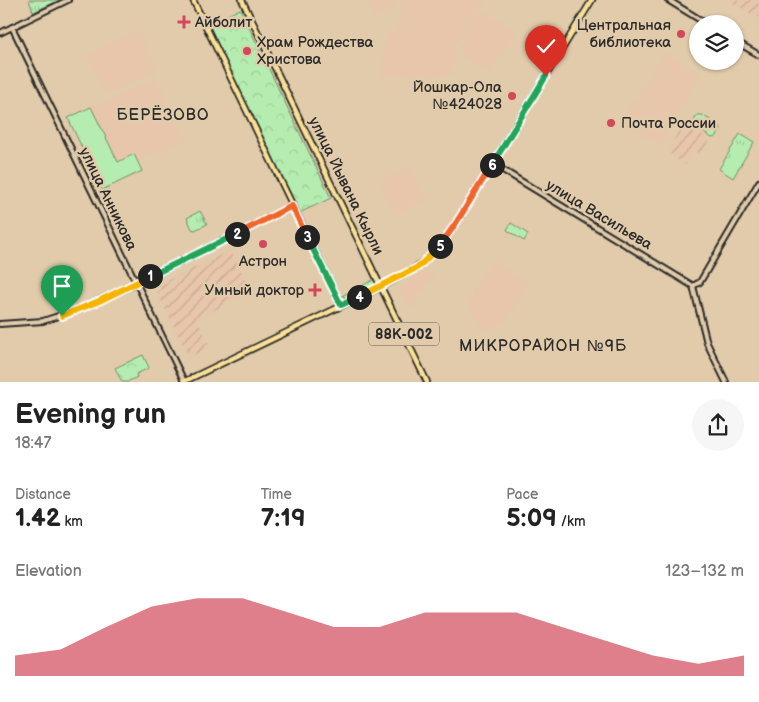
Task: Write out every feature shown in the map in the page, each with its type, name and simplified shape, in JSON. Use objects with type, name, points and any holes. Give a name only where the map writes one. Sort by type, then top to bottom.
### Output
[{"type":"main road","points":[[193,0],[341,305]]},
{"type":"main road","name":"улица Йывана Кырли","points":[[242,0],[427,382]]},
{"type":"main road","points":[[184,382],[381,287],[418,267],[435,252],[454,227],[592,0]]},
{"type":"street","points":[[0,33],[68,0]]},
{"type":"street","points":[[668,0],[692,15]]},
{"type":"street","name":"улица Анникова","points":[[12,27],[184,382]]},
{"type":"street","points":[[744,46],[759,55]]},
{"type":"street","name":"улица Васильева","points":[[492,164],[693,286]]},
{"type":"street","points":[[726,382],[707,343],[693,286],[700,282],[759,182]]},
{"type":"street","points":[[0,324],[34,323],[51,319],[99,301],[292,206]]},
{"type":"shaded area","points":[[367,0],[395,0],[395,8],[375,17]]},
{"type":"shaded area","points":[[401,0],[485,0],[467,23],[455,45],[453,73],[448,76],[382,74],[385,38],[400,26]]},
{"type":"shaded area","points":[[729,0],[759,0],[759,18],[742,8]]},
{"type":"shaded area","points":[[481,10],[515,31],[490,72],[460,54],[459,48],[470,23]]},
{"type":"shaded area","points":[[137,30],[156,71],[106,94],[87,55]]},
{"type":"shaded area","points":[[664,53],[689,68],[689,70],[700,74],[674,118],[638,97]]},
{"type":"shaded area","points":[[157,78],[185,140],[137,161],[142,171],[102,190],[68,118]]},
{"type":"shaded area","points":[[635,98],[675,121],[661,145],[621,122]]},
{"type":"shaded area","points":[[684,123],[705,136],[703,139],[709,142],[700,154],[693,150],[685,165],[667,151]]},
{"type":"shaded area","points":[[410,167],[426,199],[396,214],[380,182]]},
{"type":"shaded area","points":[[231,250],[251,291],[197,319],[210,347],[189,357],[157,292],[161,290],[159,286]]},
{"type":"shaded area","points":[[493,261],[528,284],[504,323],[483,332],[467,302]]},
{"type":"shaded area","points":[[426,269],[433,274],[412,308],[398,289]]},
{"type":"green space","points":[[29,0],[60,0],[33,12]]},
{"type":"green space","points":[[240,9],[331,198],[299,213],[206,21],[214,18],[216,21]]},
{"type":"green space","points":[[91,107],[118,162],[134,154],[142,171],[102,190],[68,118]]},
{"type":"green space","points":[[697,115],[702,115],[720,126],[721,129],[716,137],[712,138],[694,126],[693,123]]},
{"type":"green space","points":[[740,134],[754,142],[733,178],[719,169]]},
{"type":"green space","points":[[200,211],[207,224],[195,230],[192,229],[187,218]]},
{"type":"green space","points":[[511,223],[528,234],[524,241],[507,230]]},
{"type":"green space","points":[[375,279],[376,284],[372,288],[349,299],[342,296]]},
{"type":"green space","points":[[143,355],[149,368],[136,374],[137,377],[127,382],[122,382],[115,368]]},
{"type":"place","name":"Айболит","points":[[184,22]]},
{"type":"place","name":"Центральная библиотека","points":[[681,34]]},
{"type":"place","name":"Храм Рождества Христова","points":[[247,51]]},
{"type":"place","name":"Йошкар-Ола №424028","points":[[512,96]]},
{"type":"place","name":"Почта России","points":[[611,123]]},
{"type":"place","name":"Астрон","points":[[263,244]]},
{"type":"place","name":"Умный доктор","points":[[315,290]]},
{"type":"district","name":"БЕРЁЗОВО","points":[[163,115]]},
{"type":"district","name":"МИКРОРАЙОН №9Б","points":[[543,346]]},
{"type":"route","points":[[62,316],[122,291],[292,206],[341,305],[381,287],[418,267],[435,252],[456,223],[546,76]]}]
